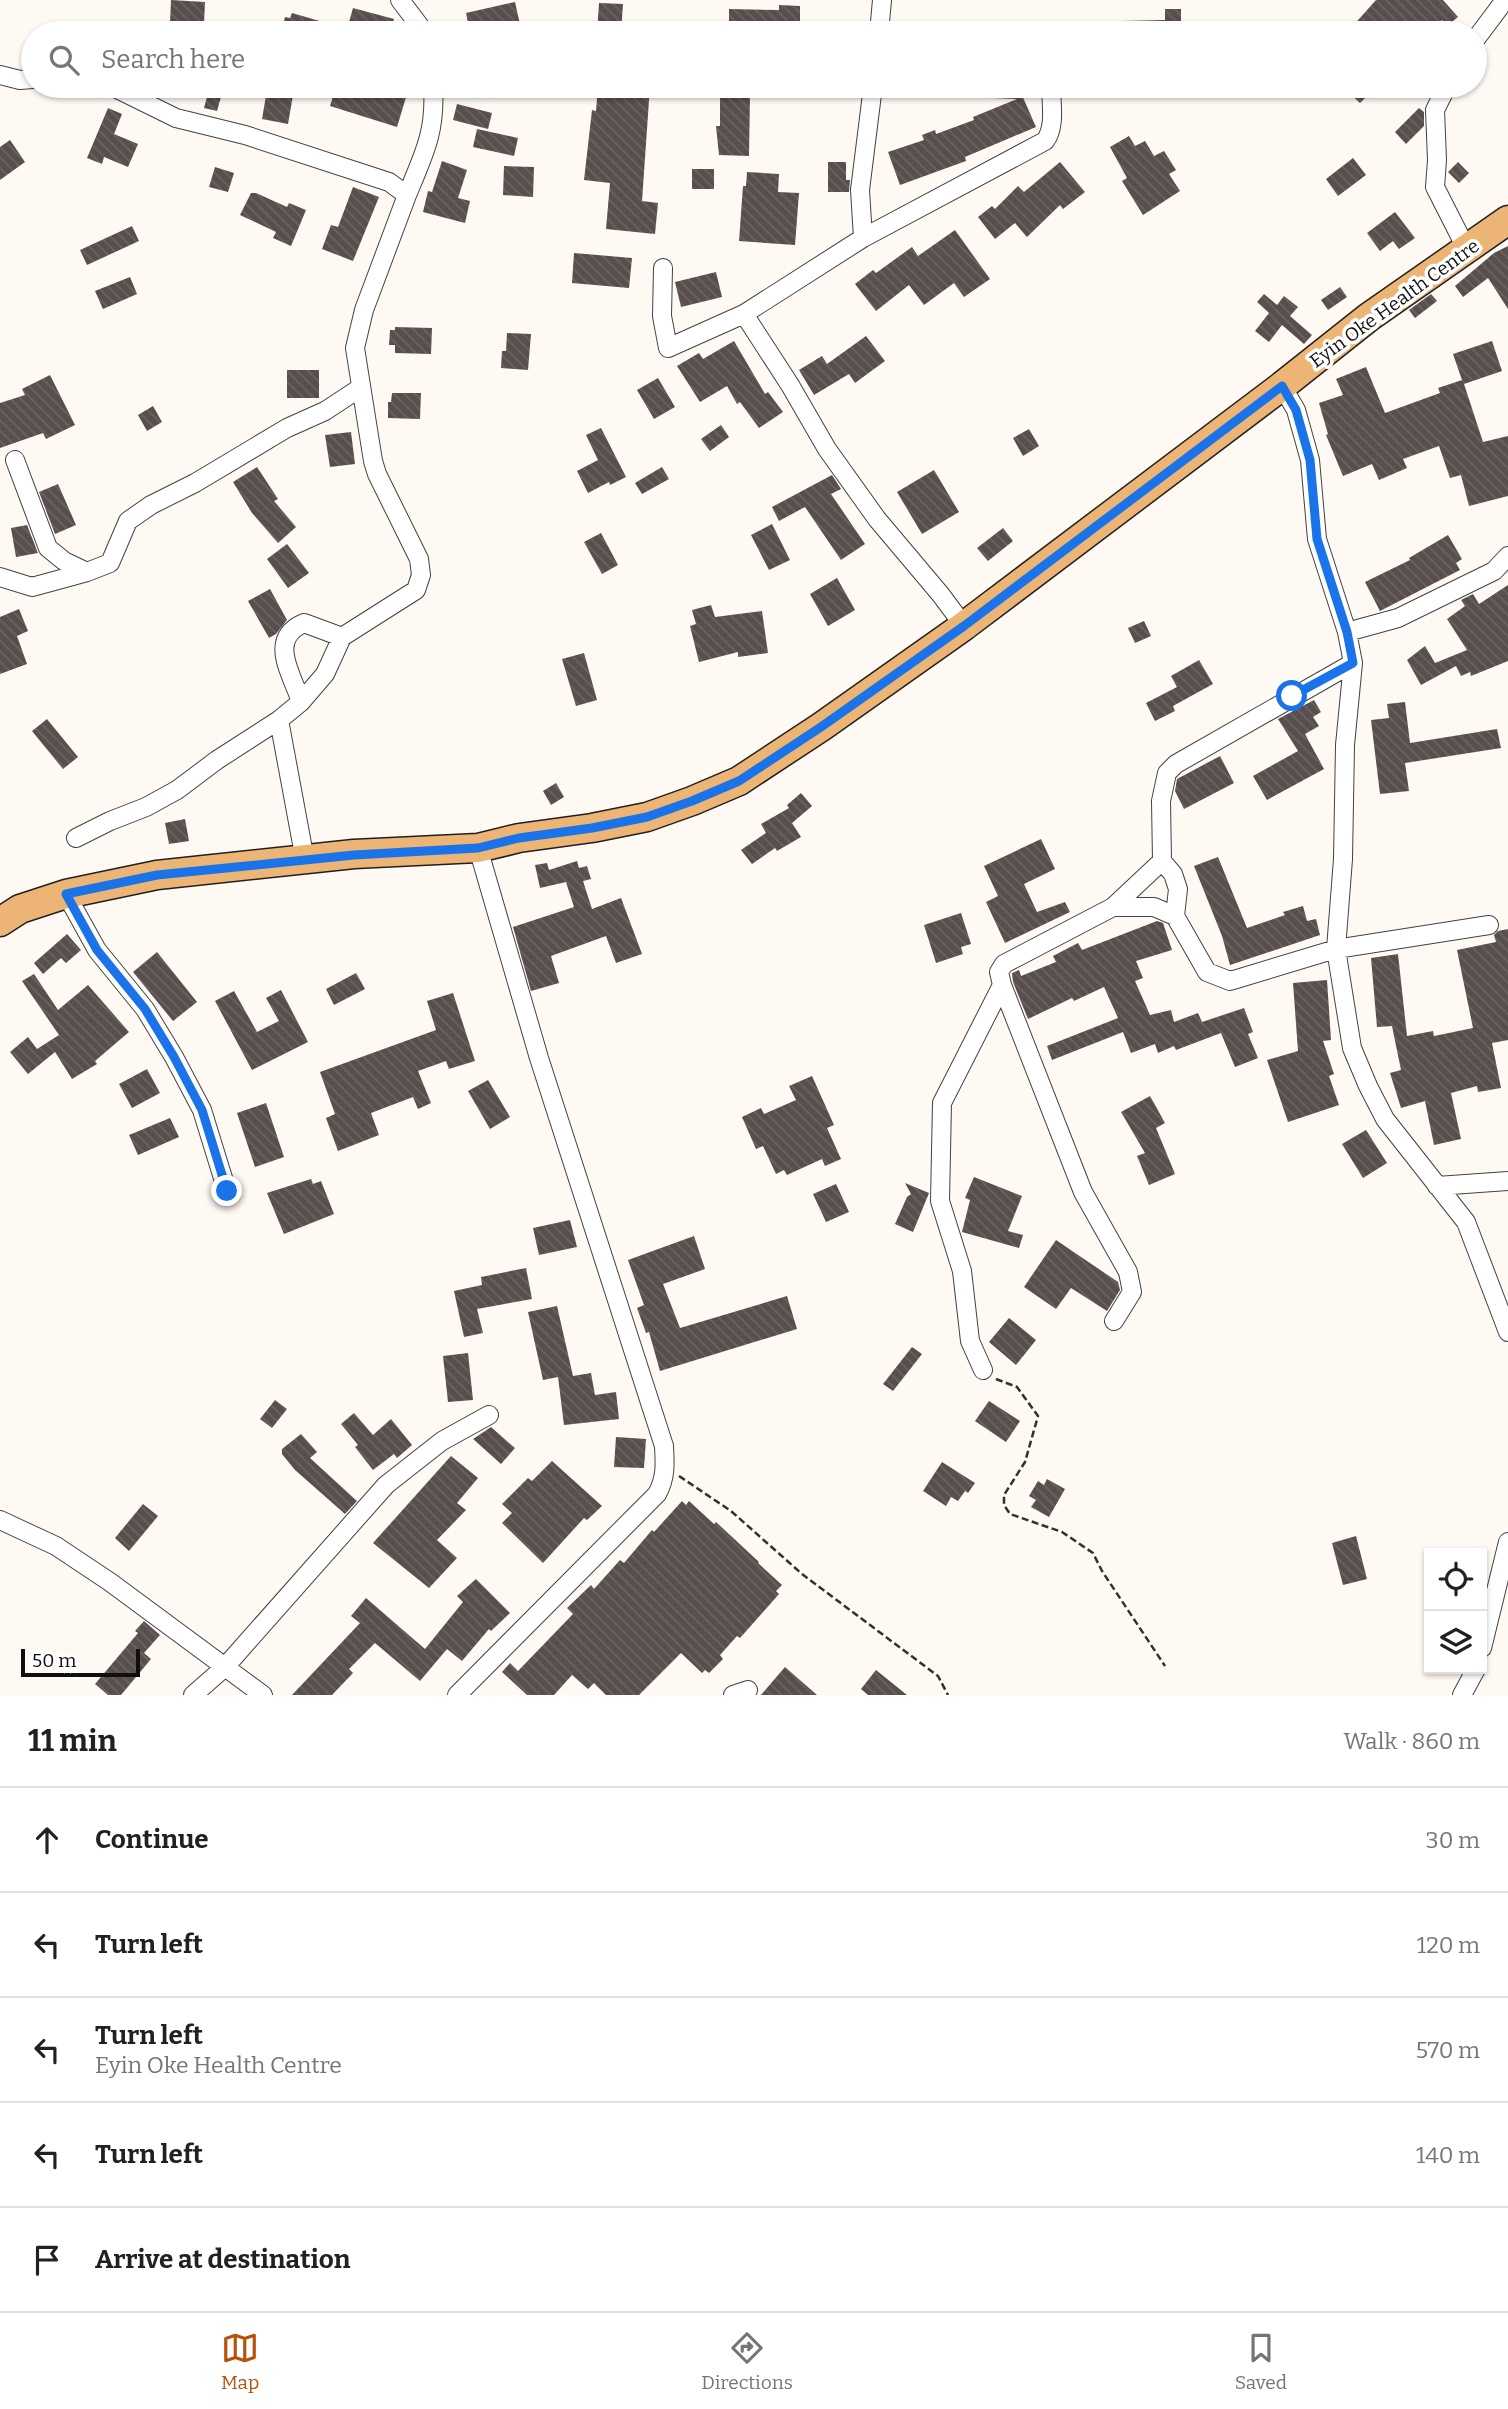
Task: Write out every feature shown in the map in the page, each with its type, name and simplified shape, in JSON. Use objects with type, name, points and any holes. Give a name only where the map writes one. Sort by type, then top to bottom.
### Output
[{"type":"main road","name":"Eyin Oke Health Centre","points":[[0,922],[20,909],[66,894],[157,875],[354,855],[478,848],[519,838],[592,828],[647,817],[739,781],[964,626],[1369,317],[1508,220]]},
{"type":"street","points":[[400,0],[416,21]]},
{"type":"street","points":[[880,21],[883,0]]},
{"type":"street","points":[[1487,24],[1505,0]]},
{"type":"street","points":[[0,75],[21,80]]},
{"type":"street","points":[[135,98],[176,118],[245,135],[389,182],[407,195]]},
{"type":"street","points":[[76,838],[177,790],[217,760],[279,720],[301,702],[326,674],[342,637],[416,590],[421,575],[419,559],[377,474],[355,348],[359,329],[407,195],[431,138],[434,98]]},
{"type":"street","points":[[863,238],[860,190],[872,98]]},
{"type":"street","points":[[663,268],[662,316],[668,348],[744,314],[863,238],[1045,141],[1051,123],[1051,98]]},
{"type":"street","points":[[1441,98],[1435,110],[1435,187],[1466,248]]},
{"type":"street","points":[[744,314],[827,449],[877,519],[964,626]]},
{"type":"street","points":[[1282,386],[1296,410],[1310,460],[1317,539],[1347,632],[1353,663],[1345,745],[1343,859],[1336,949],[1352,1048],[1367,1086],[1385,1119],[1466,1222],[1508,1332]]},
{"type":"street","points":[[0,577],[32,587],[110,563],[128,521],[151,505],[195,483],[287,428],[325,411],[360,388]]},
{"type":"street","points":[[15,460],[48,548],[64,561],[87,572]]},
{"type":"street","points":[[1347,632],[1398,618],[1494,571],[1508,556]]},
{"type":"street","points":[[301,702],[283,650],[284,640],[291,629],[304,623],[342,637]]},
{"type":"street","points":[[1175,916],[1178,889],[1173,874],[1162,861],[1161,801],[1167,773],[1176,764],[1353,663]]},
{"type":"street","points":[[279,720],[305,860]]},
{"type":"street","points":[[457,1695],[657,1494],[664,1482],[665,1466],[664,1446],[539,1058],[478,848]]},
{"type":"street","points":[[1114,1321],[1132,1292],[1128,1272],[1083,1192],[999,972],[1004,964],[1113,907],[1162,861]]},
{"type":"street","points":[[66,894],[97,950],[145,1009],[191,1088],[202,1110],[227,1191]]},
{"type":"street","points":[[1113,907],[1154,906],[1175,916],[1207,972],[1230,981],[1336,949],[1489,925]]},
{"type":"street","points":[[983,1370],[970,1341],[962,1271],[940,1201],[942,1103],[1002,985]]},
{"type":"street","points":[[1437,1186],[1508,1181]]},
{"type":"street","points":[[193,1695],[225,1667],[386,1485],[442,1441],[489,1415]]},
{"type":"street","points":[[0,1520],[56,1546],[263,1695]]},
{"type":"street","points":[[1487,1628],[1508,1542]]},
{"type":"street","points":[[1462,1695],[1473,1674]]},
{"type":"path","points":[[983,1370],[995,1379],[1017,1387],[1038,1416],[1025,1462],[1004,1495],[1004,1505],[1010,1514],[1062,1532],[1093,1553],[1102,1572],[1165,1666]]},
{"type":"path","points":[[665,1466],[731,1511],[802,1574],[938,1676],[948,1695]]},
{"type":"building","points":[[171,0],[205,2],[204,21],[170,21]]},
{"type":"building","points":[[1376,0],[1443,0],[1458,17],[1453,21],[1357,21]]},
{"type":"building","points":[[515,2],[519,21],[468,21],[466,13]]},
{"type":"building","points":[[599,3],[623,4],[622,21],[598,21]]},
{"type":"building","points":[[779,5],[800,6],[800,21],[729,21],[729,9],[779,10]]},
{"type":"building","points":[[353,8],[394,19],[393,21],[349,21]]},
{"type":"building","points":[[1165,9],[1181,9],[1181,21],[1122,21],[1165,20]]},
{"type":"building","points":[[292,13],[320,21],[284,21],[285,17],[290,18]]},
{"type":"building","points":[[207,98],[221,98],[217,111],[204,108]]},
{"type":"building","points":[[266,98],[292,98],[288,124],[262,119]]},
{"type":"building","points":[[332,98],[406,98],[397,127],[330,106]]},
{"type":"building","points":[[597,98],[649,98],[642,201],[658,203],[655,234],[606,229],[610,183],[584,180],[592,110],[596,111]]},
{"type":"building","points":[[720,98],[750,98],[749,156],[719,155],[716,126],[720,126]]},
{"type":"building","points":[[993,98],[1023,98],[1036,127],[965,157],[966,161],[900,185],[888,152],[924,140],[922,135],[935,130],[936,134],[974,120],[973,117],[1017,99]]},
{"type":"building","points":[[457,104],[492,113],[488,129],[453,120]]},
{"type":"building","points":[[108,108],[122,114],[114,134],[138,144],[128,167],[104,157],[102,164],[87,158]]},
{"type":"building","points":[[1419,108],[1424,112],[1424,126],[1406,144],[1395,132]]},
{"type":"building","points":[[477,129],[518,138],[514,156],[473,147]]},
{"type":"building","points":[[1129,136],[1135,146],[1145,141],[1154,156],[1164,151],[1176,170],[1169,174],[1180,191],[1143,215],[1122,181],[1127,178],[1110,147]]},
{"type":"building","points":[[10,140],[25,162],[0,180],[0,147]]},
{"type":"building","points":[[1353,158],[1366,175],[1338,196],[1326,179]]},
{"type":"building","points":[[442,161],[467,170],[458,198],[470,201],[465,223],[423,212],[428,191],[432,192]]},
{"type":"building","points":[[828,162],[846,162],[846,180],[850,180],[849,192],[828,192]]},
{"type":"building","points":[[1060,162],[1085,192],[1063,209],[1060,205],[1027,237],[1015,223],[995,239],[978,217],[992,206],[995,209],[1018,186],[1024,192]]},
{"type":"building","points":[[1458,162],[1469,173],[1459,183],[1448,172]]},
{"type":"building","points":[[504,166],[534,167],[533,197],[503,195]]},
{"type":"building","points":[[215,167],[234,173],[228,192],[209,187]]},
{"type":"building","points":[[692,169],[714,169],[714,189],[692,189]]},
{"type":"building","points":[[747,172],[779,174],[778,192],[799,193],[795,245],[739,241],[743,186],[746,186]]},
{"type":"building","points":[[353,187],[379,197],[353,261],[322,249],[331,225],[338,227]]},
{"type":"building","points":[[251,193],[287,207],[289,203],[306,210],[291,246],[273,238],[276,232],[240,215]]},
{"type":"building","points":[[1395,212],[1415,238],[1399,249],[1393,241],[1380,251],[1367,233]]},
{"type":"building","points":[[132,226],[139,241],[87,265],[80,250]]},
{"type":"building","points":[[955,230],[990,279],[964,297],[954,283],[924,305],[909,285],[876,311],[855,284],[873,270],[876,273],[912,247],[918,256]]},
{"type":"building","points":[[1508,246],[1508,309],[1488,278],[1463,297],[1455,286],[1494,253]]},
{"type":"building","points":[[574,253],[632,258],[629,288],[572,283]]},
{"type":"building","points":[[716,272],[722,297],[681,307],[675,282]]},
{"type":"building","points":[[130,277],[137,294],[103,309],[95,291]]},
{"type":"building","points":[[1340,287],[1347,297],[1328,310],[1321,300]]},
{"type":"building","points":[[1264,294],[1277,305],[1284,296],[1298,307],[1290,316],[1312,335],[1304,344],[1282,325],[1269,342],[1255,331],[1269,313],[1257,302]]},
{"type":"building","points":[[1431,294],[1437,301],[1415,318],[1409,310]]},
{"type":"building","points":[[395,327],[432,328],[431,354],[395,353],[395,345],[389,345],[390,330],[395,330]]},
{"type":"building","points":[[507,333],[531,334],[528,370],[501,368]]},
{"type":"building","points":[[866,336],[885,361],[855,383],[849,374],[814,395],[799,370],[822,356],[827,364]]},
{"type":"building","points":[[734,341],[765,394],[768,392],[783,412],[759,428],[740,402],[737,404],[727,386],[700,402],[677,366],[699,353],[703,359]]},
{"type":"building","points":[[1492,341],[1502,371],[1464,384],[1483,442],[1508,436],[1508,496],[1469,506],[1461,475],[1450,478],[1439,446],[1403,459],[1407,468],[1379,480],[1372,464],[1343,476],[1326,435],[1328,434],[1319,403],[1343,395],[1336,379],[1366,367],[1385,413],[1440,393],[1438,388],[1462,380],[1453,354]]},
{"type":"building","points":[[287,370],[319,370],[319,398],[287,398]]},
{"type":"building","points":[[50,375],[75,425],[46,439],[43,433],[0,448],[0,403],[25,395],[22,389]]},
{"type":"building","points":[[658,378],[675,407],[654,419],[637,390]]},
{"type":"building","points":[[392,393],[421,393],[420,419],[388,418],[388,402],[391,402]]},
{"type":"building","points":[[153,406],[162,422],[147,431],[138,415]]},
{"type":"building","points":[[721,425],[729,437],[710,451],[701,439]]},
{"type":"building","points":[[601,428],[626,477],[588,493],[577,471],[598,460],[586,435]]},
{"type":"building","points":[[1029,429],[1039,446],[1023,456],[1013,438]]},
{"type":"building","points":[[351,432],[355,464],[330,467],[325,435]]},
{"type":"building","points":[[257,467],[278,499],[274,501],[296,527],[278,543],[252,513],[233,482]]},
{"type":"building","points":[[662,467],[669,479],[642,494],[635,483]]},
{"type":"building","points":[[934,470],[959,512],[922,534],[897,492]]},
{"type":"building","points":[[832,475],[841,489],[831,494],[865,544],[841,560],[805,507],[779,521],[772,507]]},
{"type":"building","points":[[58,484],[76,525],[55,534],[39,492]]},
{"type":"building","points":[[772,524],[790,560],[769,570],[751,535]]},
{"type":"building","points":[[27,525],[38,553],[16,557],[11,528]]},
{"type":"building","points":[[1003,528],[1013,541],[988,561],[977,548]]},
{"type":"building","points":[[601,533],[618,565],[602,574],[584,542]]},
{"type":"building","points":[[1448,535],[1462,559],[1456,563],[1460,570],[1380,611],[1365,582],[1410,560],[1409,558]]},
{"type":"building","points":[[287,544],[309,573],[288,588],[267,559]]},
{"type":"building","points":[[837,578],[855,610],[828,626],[810,594]]},
{"type":"building","points":[[1508,585],[1508,661],[1471,676],[1470,672],[1461,676],[1456,666],[1421,685],[1407,660],[1425,646],[1435,663],[1467,650],[1447,619],[1465,606],[1461,600],[1473,594],[1479,604]]},
{"type":"building","points":[[270,589],[287,620],[276,634],[269,638],[248,601]]},
{"type":"building","points":[[711,605],[715,617],[762,611],[768,653],[738,657],[738,652],[699,662],[690,626],[696,624],[692,610]]},
{"type":"building","points":[[19,609],[28,631],[17,636],[27,664],[0,674],[0,617]]},
{"type":"building","points":[[1144,621],[1151,636],[1135,643],[1128,628]]},
{"type":"building","points":[[584,653],[597,700],[576,706],[562,659]]},
{"type":"building","points":[[1199,660],[1213,684],[1173,706],[1175,711],[1155,721],[1146,703],[1177,687],[1171,676]]},
{"type":"building","points":[[1314,700],[1321,712],[1313,717],[1319,726],[1305,734],[1324,769],[1267,800],[1253,776],[1298,751],[1278,719]]},
{"type":"building","points":[[1405,702],[1410,743],[1497,729],[1501,748],[1405,763],[1409,791],[1380,794],[1371,720],[1389,718],[1387,704]]},
{"type":"building","points":[[47,719],[78,757],[63,769],[32,731]]},
{"type":"building","points":[[1220,756],[1234,783],[1184,809],[1175,791],[1177,779]]},
{"type":"building","points":[[556,783],[564,797],[551,805],[543,791]]},
{"type":"building","points":[[801,793],[812,806],[792,823],[801,837],[777,851],[775,848],[752,864],[741,850],[766,833],[761,824],[789,808],[787,805]]},
{"type":"building","points":[[185,819],[189,841],[169,844],[165,823]]},
{"type":"building","points":[[1041,839],[1055,869],[1024,884],[1037,912],[1065,902],[1070,912],[1005,943],[986,902],[998,896],[984,866]]},
{"type":"building","points":[[1218,857],[1247,928],[1303,906],[1307,921],[1316,919],[1320,935],[1230,965],[1222,936],[1194,866]]},
{"type":"building","points":[[577,861],[579,868],[587,866],[591,879],[583,881],[592,909],[621,898],[642,954],[616,963],[606,936],[551,956],[559,983],[531,991],[513,927],[574,907],[566,882],[540,888],[535,865],[547,863],[549,870]]},
{"type":"building","points":[[961,913],[971,944],[961,947],[963,954],[936,963],[924,925]]},
{"type":"building","points":[[1157,921],[1163,923],[1172,950],[1136,961],[1143,978],[1135,981],[1150,1015],[1171,1010],[1174,1022],[1198,1013],[1202,1022],[1244,1008],[1253,1032],[1248,1034],[1258,1058],[1235,1067],[1221,1033],[1176,1050],[1174,1046],[1158,1053],[1155,1044],[1131,1053],[1123,1032],[1052,1060],[1047,1046],[1118,1018],[1104,987],[1074,1001],[1072,998],[1028,1019],[1012,973],[1019,970],[1021,976],[1056,962],[1053,956],[1078,943],[1082,950]]},
{"type":"building","points":[[1508,929],[1508,1040],[1492,1043],[1501,1088],[1478,1092],[1477,1086],[1451,1093],[1461,1139],[1434,1145],[1425,1101],[1401,1108],[1390,1073],[1401,1070],[1392,1026],[1377,1027],[1371,958],[1398,954],[1407,1036],[1433,1031],[1434,1036],[1473,1028],[1457,950],[1496,942],[1494,935],[1498,931]]},
{"type":"building","points":[[67,934],[81,950],[66,963],[61,958],[43,974],[34,963]]},
{"type":"building","points":[[157,952],[197,1002],[173,1021],[133,972]]},
{"type":"building","points":[[356,973],[365,989],[334,1005],[326,989]]},
{"type":"building","points":[[34,974],[58,1010],[88,985],[129,1032],[95,1061],[97,1064],[72,1079],[55,1052],[28,1074],[10,1052],[28,1037],[37,1049],[59,1035],[22,981]]},
{"type":"building","points":[[1327,980],[1331,1040],[1323,1041],[1334,1074],[1329,1076],[1339,1105],[1288,1122],[1267,1060],[1298,1051],[1293,983]]},
{"type":"building","points":[[281,990],[308,1042],[252,1070],[215,1001],[234,991],[257,1032],[279,1021],[266,998]]},
{"type":"building","points":[[453,993],[475,1061],[449,1069],[446,1061],[418,1071],[431,1103],[418,1109],[413,1097],[371,1113],[379,1135],[338,1151],[326,1118],[335,1114],[320,1072],[436,1030],[427,1001]]},
{"type":"building","points":[[147,1069],[160,1093],[132,1108],[119,1084]]},
{"type":"building","points":[[812,1076],[834,1125],[827,1128],[841,1159],[825,1166],[822,1159],[787,1175],[784,1170],[776,1174],[763,1146],[756,1149],[742,1117],[761,1108],[764,1114],[796,1100],[789,1086]]},
{"type":"building","points":[[488,1080],[510,1117],[490,1129],[468,1091]]},
{"type":"building","points":[[1150,1096],[1165,1123],[1156,1128],[1175,1174],[1149,1185],[1137,1156],[1145,1153],[1121,1112]]},
{"type":"building","points":[[266,1103],[284,1157],[255,1167],[237,1113]]},
{"type":"building","points":[[170,1118],[179,1137],[138,1155],[129,1135]]},
{"type":"building","points":[[1366,1130],[1387,1163],[1363,1178],[1342,1144]]},
{"type":"building","points":[[974,1177],[1022,1196],[1008,1231],[1023,1235],[1019,1248],[962,1232],[970,1200],[965,1198]]},
{"type":"building","points":[[311,1179],[313,1184],[321,1181],[334,1214],[284,1234],[267,1193]]},
{"type":"building","points":[[905,1183],[929,1193],[913,1232],[895,1224],[907,1197],[911,1194]]},
{"type":"building","points":[[836,1184],[849,1212],[826,1222],[813,1194]]},
{"type":"building","points":[[570,1220],[577,1247],[539,1255],[533,1228]]},
{"type":"building","points":[[694,1236],[705,1269],[663,1284],[680,1328],[787,1296],[797,1329],[660,1371],[649,1332],[646,1333],[637,1308],[644,1305],[628,1260]]},
{"type":"building","points":[[1056,1240],[1118,1282],[1120,1290],[1107,1311],[1071,1288],[1056,1309],[1024,1287]]},
{"type":"building","points":[[526,1268],[532,1299],[477,1309],[483,1333],[464,1337],[454,1291],[482,1285],[481,1277]]},
{"type":"building","points":[[557,1306],[573,1376],[591,1373],[595,1395],[616,1392],[619,1419],[564,1425],[558,1377],[543,1380],[528,1312]]},
{"type":"building","points":[[1009,1318],[1036,1340],[1016,1365],[989,1342]]},
{"type":"building","points":[[912,1347],[922,1354],[893,1391],[883,1384]]},
{"type":"building","points":[[468,1353],[473,1400],[448,1402],[443,1356]]},
{"type":"building","points":[[275,1400],[287,1409],[272,1428],[260,1419]]},
{"type":"building","points":[[989,1401],[1020,1421],[1006,1442],[975,1421]]},
{"type":"building","points":[[354,1413],[373,1435],[391,1419],[412,1445],[397,1458],[394,1454],[373,1470],[341,1424]]},
{"type":"building","points":[[491,1427],[515,1448],[501,1464],[473,1439]]},
{"type":"building","points":[[301,1434],[317,1452],[310,1458],[357,1501],[345,1514],[295,1470],[282,1454],[282,1449]]},
{"type":"building","points":[[616,1437],[646,1439],[644,1468],[614,1467]]},
{"type":"building","points":[[451,1456],[478,1478],[457,1503],[466,1510],[437,1540],[457,1558],[429,1588],[373,1543]]},
{"type":"building","points":[[552,1461],[602,1506],[587,1520],[584,1518],[543,1563],[502,1523],[512,1513],[502,1504],[528,1478],[532,1481]]},
{"type":"building","points":[[942,1462],[975,1483],[958,1501],[951,1497],[946,1506],[923,1491]]},
{"type":"building","points":[[1047,1479],[1065,1489],[1049,1517],[1031,1507],[1036,1500],[1029,1496],[1038,1481],[1044,1485]]},
{"type":"building","points":[[682,1501],[686,1505],[689,1501],[714,1524],[716,1522],[759,1562],[782,1585],[776,1591],[779,1594],[740,1638],[737,1636],[720,1655],[723,1659],[709,1673],[705,1670],[702,1673],[681,1653],[639,1695],[606,1695],[594,1683],[588,1689],[572,1675],[554,1695],[527,1695],[502,1672],[510,1663],[518,1671],[573,1614],[567,1608],[591,1585],[594,1589],[620,1560],[624,1563]]},
{"type":"building","points":[[143,1504],[158,1516],[129,1551],[115,1538]]},
{"type":"building","points":[[1356,1536],[1367,1579],[1343,1585],[1332,1543]]},
{"type":"building","points":[[476,1579],[510,1613],[491,1631],[489,1629],[462,1661],[447,1649],[420,1681],[375,1643],[349,1669],[353,1673],[332,1695],[292,1695],[360,1623],[351,1616],[366,1598],[425,1649],[463,1602],[457,1596]]},
{"type":"building","points":[[144,1621],[160,1635],[144,1653],[151,1659],[121,1695],[108,1695],[95,1684],[138,1633],[135,1631]]},
{"type":"building","points":[[785,1667],[817,1695],[761,1695]]},
{"type":"building","points":[[876,1670],[907,1695],[868,1695],[861,1689]]},
{"type":"route","points":[[227,1191],[202,1110],[174,1057],[145,1009],[97,950],[66,894],[157,875],[354,855],[478,848],[519,838],[647,817],[692,801],[739,781],[821,727],[964,626],[1282,386],[1296,410],[1310,460],[1317,539],[1347,632],[1353,663],[1292,696]]}]
